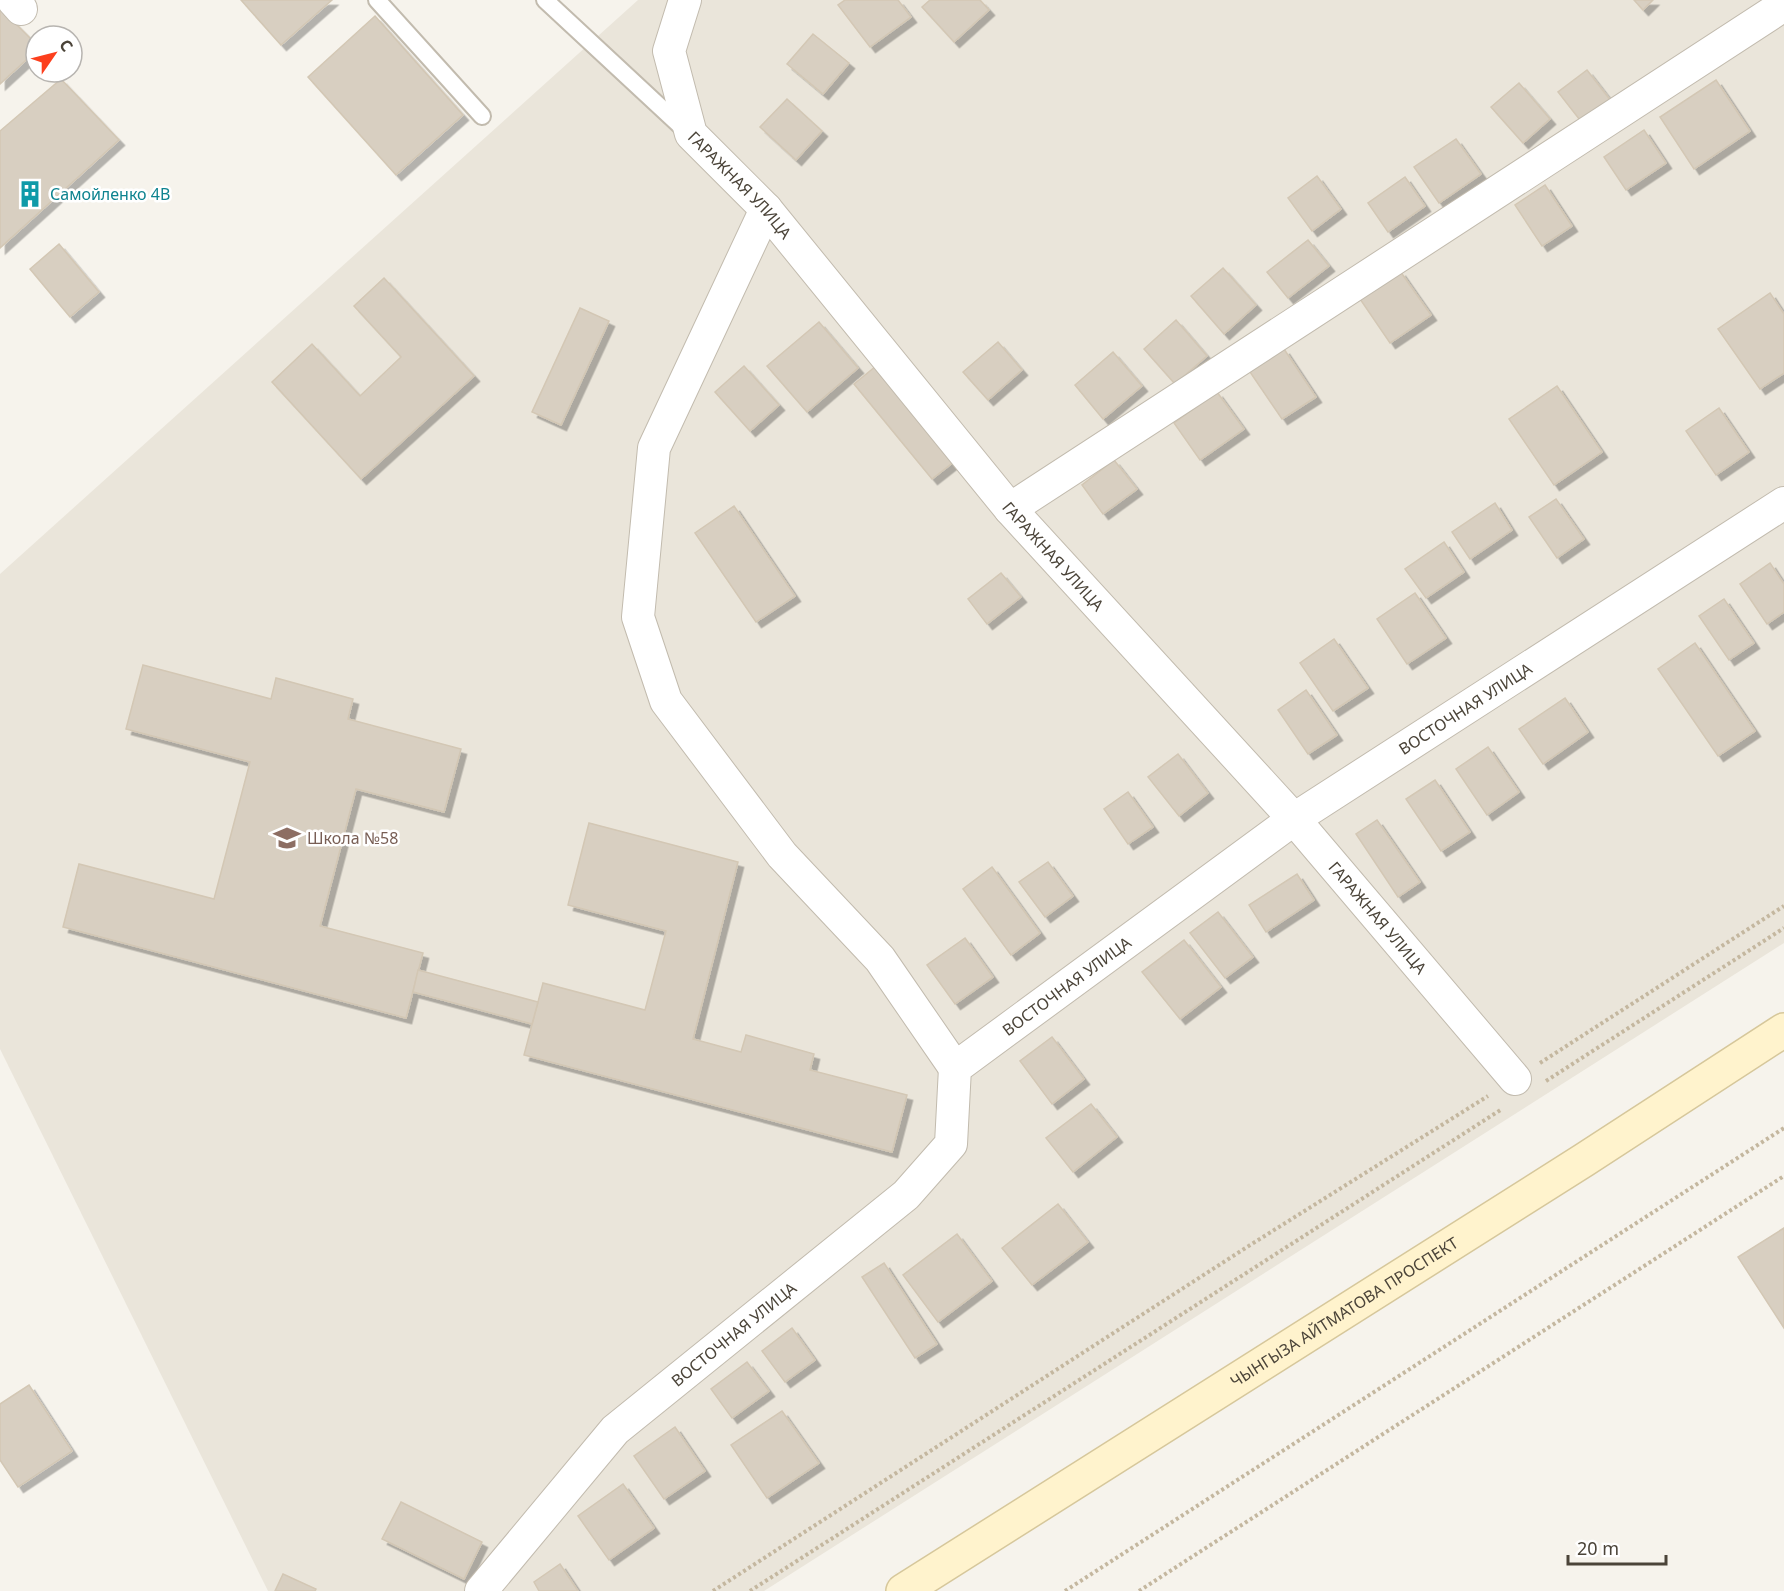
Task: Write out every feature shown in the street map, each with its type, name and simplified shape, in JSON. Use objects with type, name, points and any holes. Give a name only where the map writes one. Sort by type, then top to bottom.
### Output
[{"type":"main road","name":"ЧЫНГЫЗА АЙТМАТОВА ПРОСПЕКТ","points":[[903,1591],[1584,1160],[1784,1030]]},
{"type":"street","name":"ГАРАЖНАЯ УЛИЦА","points":[[685,0],[669,51],[691,135],[766,209],[1010,509],[1294,819],[1520,1090]]},
{"type":"street","points":[[1010,509],[1784,5]]},
{"type":"street","points":[[766,209],[654,448],[638,617],[666,701],[782,855],[880,959],[955,1068]]},
{"type":"street","name":"ВОСТОЧНАЯ УЛИЦА","points":[[481,1591],[615,1430],[906,1195],[951,1144],[955,1068],[1294,819],[1784,502]]},
{"type":"lane","points":[[545,0],[691,135]]},
{"type":"lane","points":[[381,1],[482,116]]},
{"type":"path","points":[[713,1591],[1247,1247],[1520,1090],[1784,906]]},
{"type":"path","points":[[750,1591],[1520,1090],[1784,928]]},
{"type":"path","points":[[1065,1591],[1784,1128]]},
{"type":"path","points":[[1139,1591],[1784,1176]]},
{"type":"shaded area","points":[[638,0],[1784,0],[1784,943],[764,1591],[268,1591],[0,1049],[0,574]]},
{"type":"building","points":[[241,0],[332,0],[281,45]]},
{"type":"building","points":[[845,0],[898,0],[911,17],[870,47],[838,5]]},
{"type":"building","points":[[930,0],[980,0],[989,10],[954,42],[922,7]]},
{"type":"building","points":[[1634,0],[1653,0],[1643,10]]},
{"type":"building","points":[[0,8],[24,32],[24,62],[0,84]]},
{"type":"building","points":[[375,16],[463,115],[396,175],[308,77]]},
{"type":"building","points":[[813,34],[849,63],[823,94],[787,64]]},
{"type":"building","points":[[1587,70],[1611,101],[1583,124],[1558,92]]},
{"type":"building","points":[[1716,80],[1750,131],[1694,169],[1660,117]]},
{"type":"building","points":[[1519,83],[1550,119],[1523,143],[1491,107]]},
{"type":"building","name":"Самойленко 4В","points":[[55,84],[66,84],[119,140],[0,248],[0,131]]},
{"type":"building","points":[[787,99],[822,131],[796,160],[760,127]]},
{"type":"building","points":[[1644,130],[1666,163],[1626,190],[1604,157]]},
{"type":"building","points":[[1456,139],[1481,174],[1439,203],[1414,167]]},
{"type":"building","points":[[1317,176],[1341,209],[1312,231],[1288,198]]},
{"type":"building","points":[[1405,177],[1425,206],[1388,232],[1368,203]]},
{"type":"building","points":[[1545,185],[1572,226],[1542,246],[1515,205]]},
{"type":"building","points":[[1308,240],[1329,266],[1288,298],[1267,272]]},
{"type":"building","points":[[59,244],[99,292],[70,317],[30,269]]},
{"type":"building","points":[[1223,268],[1256,305],[1224,334],[1191,296]]},
{"type":"building","points":[[1400,271],[1431,315],[1390,343],[1360,299]]},
{"type":"building","points":[[384,278],[474,376],[361,479],[272,382],[312,344],[360,396],[401,357],[354,306]]},
{"type":"building","points":[[1770,293],[1784,314],[1784,373],[1760,389],[1718,329]]},
{"type":"building","points":[[580,308],[609,321],[561,425],[532,412]]},
{"type":"building","points":[[1176,320],[1207,356],[1175,384],[1144,349]]},
{"type":"building","points":[[819,322],[858,368],[807,412],[767,366]]},
{"type":"building","points":[[998,342],[1022,370],[988,400],[963,372]]},
{"type":"building","points":[[1284,349],[1316,397],[1282,419],[1250,372]]},
{"type":"building","points":[[1113,352],[1142,386],[1103,419],[1075,385]]},
{"type":"building","points":[[744,366],[779,405],[750,431],[715,392]]},
{"type":"building","points":[[876,366],[955,461],[932,479],[854,384]]},
{"type":"building","points":[[1557,386],[1602,452],[1554,485],[1509,419]]},
{"type":"building","points":[[1217,392],[1244,429],[1200,460],[1174,423]]},
{"type":"building","points":[[1719,408],[1749,452],[1716,475],[1686,431]]},
{"type":"building","points":[[1114,460],[1137,489],[1103,514],[1082,485]]},
{"type":"building","points":[[1556,499],[1584,539],[1557,558],[1529,517]]},
{"type":"building","points":[[1495,503],[1512,530],[1470,559],[1452,532]]},
{"type":"building","points":[[734,506],[795,596],[756,622],[695,533]]},
{"type":"building","points":[[1444,542],[1464,572],[1426,598],[1405,569]]},
{"type":"building","points":[[1770,563],[1784,584],[1784,612],[1767,624],[1740,584]]},
{"type":"building","points":[[1001,573],[1021,597],[987,624],[968,599]]},
{"type":"building","points":[[1415,593],[1446,638],[1407,664],[1377,619]]},
{"type":"building","points":[[1724,599],[1754,643],[1729,660],[1699,616]]},
{"type":"building","points":[[1334,639],[1368,688],[1333,711],[1300,663]]},
{"type":"building","points":[[1695,643],[1755,731],[1718,756],[1658,669]]},
{"type":"building","name":"Школа №58","points":[[143,665],[271,699],[276,678],[353,699],[348,719],[461,749],[444,812],[356,789],[320,926],[423,953],[406,1018],[63,927],[79,864],[214,899],[250,762],[126,729]]},
{"type":"building","points":[[1306,690],[1337,735],[1308,754],[1278,710]]},
{"type":"building","points":[[1565,698],[1588,732],[1543,764],[1519,729]]},
{"type":"building","points":[[1488,747],[1519,792],[1487,815],[1456,769]]},
{"type":"building","points":[[1178,754],[1208,793],[1179,816],[1148,777]]},
{"type":"building","points":[[1435,780],[1470,832],[1441,851],[1406,799]]},
{"type":"building","points":[[1128,792],[1153,827],[1128,844],[1104,809]]},
{"type":"building","points":[[1377,820],[1420,882],[1398,897],[1356,834]]},
{"type":"building","points":[[589,823],[738,862],[693,1039],[741,1052],[746,1035],[814,1054],[810,1070],[907,1095],[892,1152],[524,1055],[543,983],[645,1010],[666,931],[568,905]]},
{"type":"building","points":[[1048,862],[1073,896],[1045,917],[1019,882]]},
{"type":"building","points":[[992,867],[1040,933],[1011,955],[963,889]]},
{"type":"building","points":[[1297,874],[1314,900],[1266,932],[1249,905]]},
{"type":"building","points":[[1218,912],[1253,957],[1225,978],[1190,933]]},
{"type":"building","points":[[965,938],[993,977],[955,1004],[927,965]]},
{"type":"building","points":[[1184,940],[1221,987],[1180,1019],[1142,972]]},
{"type":"building","points":[[418,970],[538,1002],[532,1024],[413,992]]},
{"type":"building","points":[[1052,1037],[1084,1079],[1052,1104],[1020,1061]]},
{"type":"building","points":[[1091,1104],[1117,1137],[1073,1172],[1046,1138]]},
{"type":"building","points":[[1058,1204],[1088,1242],[1032,1285],[1002,1248]]},
{"type":"building","points":[[1784,1228],[1784,1328],[1738,1257]]},
{"type":"building","points":[[957,1234],[992,1281],[938,1322],[903,1275]]},
{"type":"building","points":[[884,1263],[937,1344],[915,1358],[862,1277]]},
{"type":"building","points":[[792,1328],[815,1360],[785,1382],[762,1351]]},
{"type":"building","points":[[747,1362],[769,1391],[732,1418],[711,1389]]},
{"type":"building","points":[[29,1385],[72,1451],[18,1487],[0,1460],[0,1404]]},
{"type":"building","points":[[782,1411],[819,1463],[767,1498],[731,1445]]},
{"type":"building","points":[[675,1427],[705,1471],[664,1499],[634,1456]]},
{"type":"building","points":[[623,1484],[654,1528],[609,1560],[578,1516]]},
{"type":"building","points":[[401,1502],[482,1542],[464,1579],[382,1539]]},
{"type":"building","points":[[560,1564],[578,1591],[539,1591],[534,1582]]},
{"type":"building","points":[[283,1574],[316,1589],[315,1591],[275,1591]]},
{"type":"place","name":"Самойленко 4В","points":[[30,194]]},
{"type":"place","name":"Школа №58","points":[[287,838]]}]
